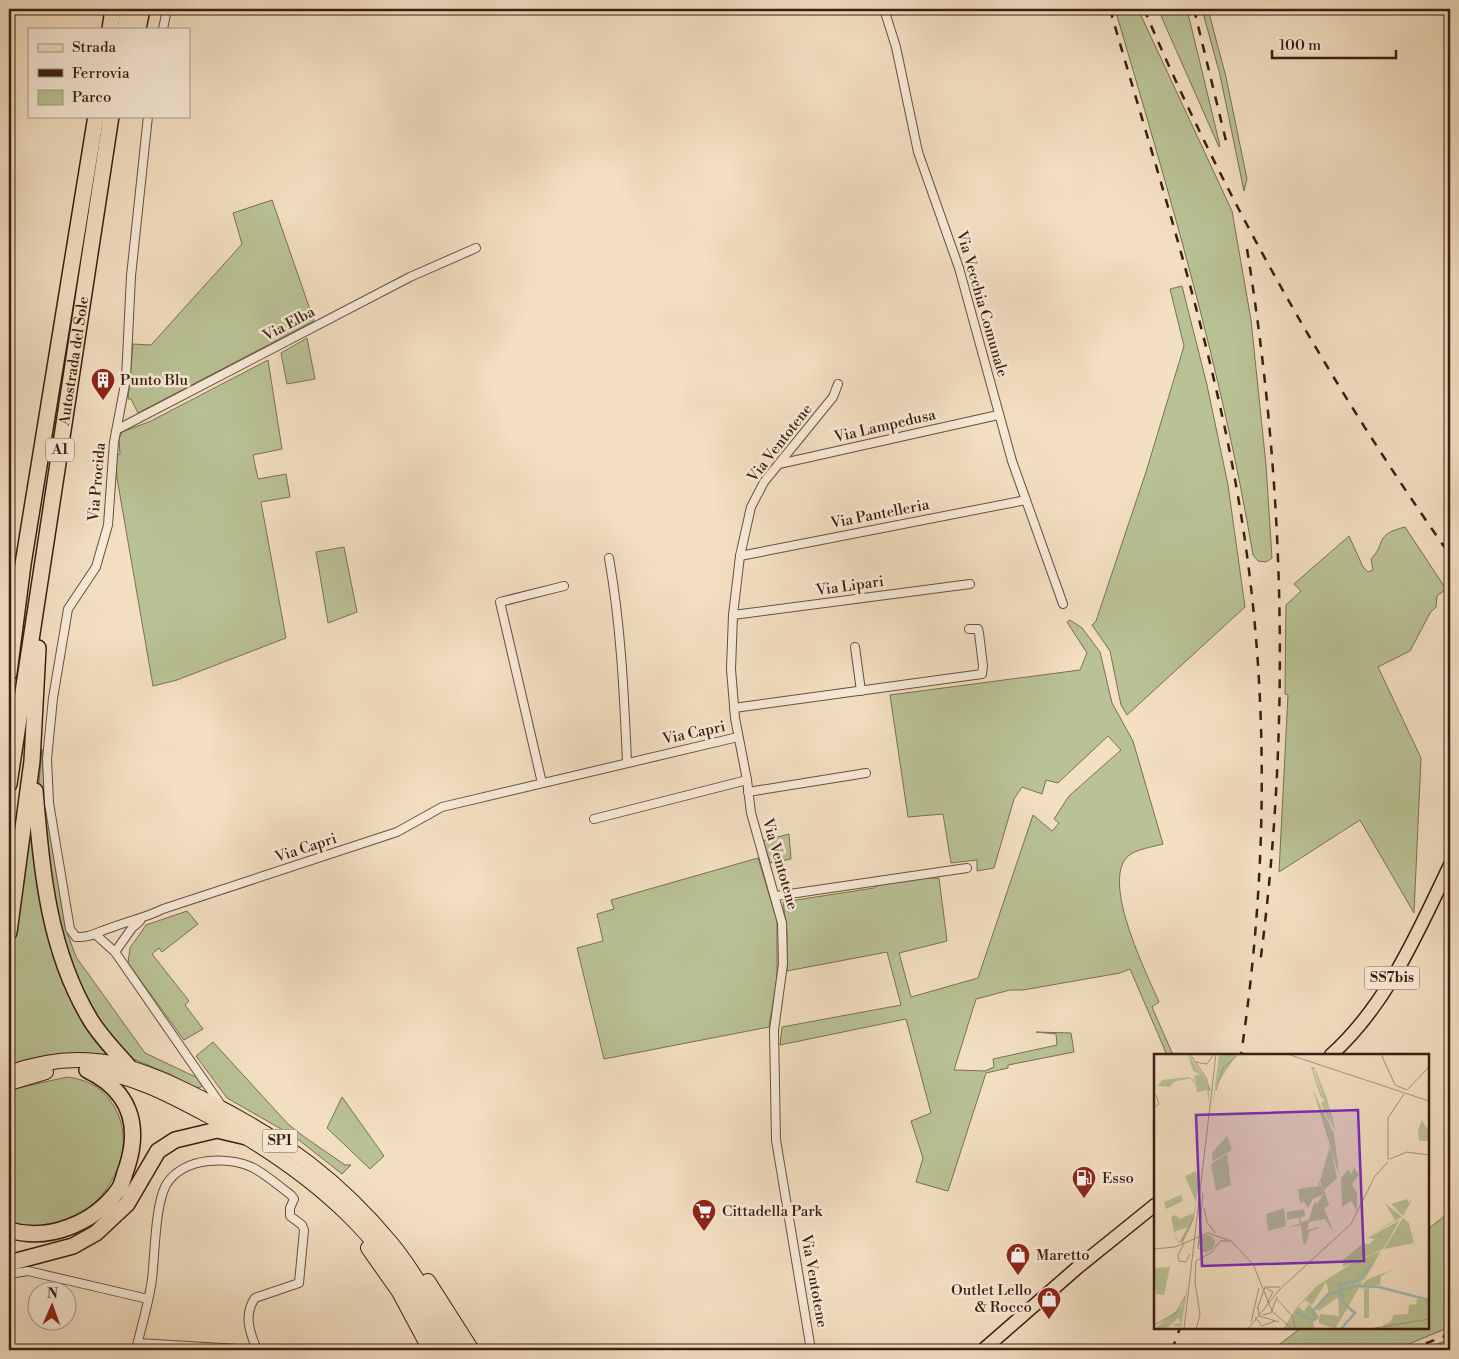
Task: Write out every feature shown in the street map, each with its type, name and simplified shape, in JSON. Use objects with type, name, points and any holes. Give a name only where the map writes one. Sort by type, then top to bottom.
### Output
[{"type":"highway","points":[[100,28],[102,9]]},
{"type":"highway","points":[[110,28],[113,9]]},
{"type":"highway","points":[[125,28],[128,9]]},
{"type":"highway","points":[[138,28],[142,9]]},
{"type":"highway","name":"Autostrada del Sole","points":[[9,673],[23,564],[95,119]]},
{"type":"highway","name":"Autostrada del Sole","points":[[9,784],[111,120]]},
{"type":"highway","points":[[9,932],[32,760],[42,570]]},
{"type":"highway","points":[[32,760],[40,850],[47,902],[57,947],[74,991],[91,1021],[129,1067]]},
{"type":"highway","name":"SP1","points":[[9,1074],[37,1065],[66,1060],[96,1061],[129,1067],[160,1078],[225,1110],[292,1149],[329,1179],[370,1219],[393,1245],[420,1284],[457,1350]]},
{"type":"highway","points":[[9,1230],[26,1235],[61,1231],[99,1211],[120,1188],[133,1148],[132,1118],[122,1096],[105,1078],[87,1070]]},
{"type":"highway","name":"SP1","points":[[9,1083],[52,1071],[87,1070],[139,1081],[251,1138],[271,1151],[324,1193],[373,1238],[421,1306],[444,1350]]},
{"type":"highway","points":[[9,1263],[73,1246],[96,1233],[127,1204],[158,1151],[174,1140],[217,1130],[251,1138]]},
{"type":"highway","points":[[324,1193],[388,1273],[430,1350]]},
{"type":"highway","points":[[370,1219],[394,1240],[419,1269],[433,1287],[472,1350]]},
{"type":"main road","name":"SS7bis","points":[[1332,1054],[1358,1029],[1377,1002],[1450,865]]},
{"type":"main road","points":[[983,1350],[1077,1268],[1154,1206]]},
{"type":"street","points":[[163,28],[167,9]]},
{"type":"street","name":"Via Vecchia Comunale","points":[[884,9],[896,48],[918,152],[959,268],[988,368],[998,415],[1026,500],[1064,604]]},
{"type":"street","name":"Via Procida","points":[[95,934],[87,938],[76,937],[70,930],[49,803],[46,759],[53,698],[68,609],[96,567],[108,525],[114,442],[126,379],[133,258],[148,118]]},
{"type":"street","name":"Via Elba","points":[[118,429],[410,277],[476,248]]},
{"type":"street","name":"Via Ventotene","points":[[811,1350],[776,1140],[774,1030],[783,964],[782,923],[776,896],[756,839],[738,737],[732,669],[733,615],[740,556],[751,508],[764,482],[833,397],[838,384]]},
{"type":"street","name":"Via Lampedusa","points":[[779,464],[998,415]]},
{"type":"street","name":"Via Pantelleria","points":[[740,556],[1026,500]]},
{"type":"street","points":[[609,558],[616,598],[623,667],[627,762]]},
{"type":"street","name":"Via Lipari","points":[[733,615],[970,584]]},
{"type":"street","points":[[542,783],[500,602],[564,586]]},
{"type":"street","points":[[734,708],[982,674],[983,666],[979,632],[978,629],[969,629]]},
{"type":"street","points":[[855,647],[861,691]]},
{"type":"street","name":"Via Capri","points":[[95,934],[143,919],[163,909],[397,832],[442,807],[738,737]]},
{"type":"street","points":[[748,792],[866,773]]},
{"type":"street","points":[[594,819],[747,780]]},
{"type":"street","points":[[776,896],[967,868]]},
{"type":"street","points":[[115,952],[132,928],[143,919]]},
{"type":"street","points":[[95,934],[115,952],[225,1110]]},
{"type":"street","points":[[766,1117],[775,1115]]},
{"type":"street","points":[[216,1161],[234,1162],[257,1170],[291,1195],[294,1199],[289,1212],[304,1230],[300,1283],[255,1298],[252,1303],[248,1327],[257,1350],[137,1346],[148,1299],[160,1201],[166,1185],[174,1175],[199,1163],[216,1161]]},
{"type":"street","points":[[9,1274],[28,1271],[148,1299]]},
{"type":"green space","points":[[1115,9],[1138,9],[1232,211],[1251,320],[1266,465],[1272,558],[1266,562],[1258,561],[1253,555],[1226,417],[1210,348],[1155,144]]},
{"type":"green space","points":[[1158,9],[1187,9],[1219,147]]},
{"type":"green space","points":[[1202,9],[1208,9],[1226,77],[1247,179],[1244,191],[1220,75]]},
{"type":"green space","points":[[272,200],[314,321],[138,413],[131,399],[128,399],[133,344],[151,345],[242,244],[233,213]]},
{"type":"green space","points":[[1182,286],[1207,385],[1228,485],[1245,607],[1127,715],[1121,705],[1110,651],[1092,625],[1096,621],[1146,472],[1184,346],[1170,289]]},
{"type":"green space","points":[[307,338],[315,379],[287,384],[281,353]]},
{"type":"green space","points":[[268,360],[282,449],[253,455],[258,479],[286,474],[290,497],[261,502],[286,638],[177,680],[153,686],[117,478],[115,456],[120,454],[119,439],[122,432],[151,421]]},
{"type":"green space","points":[[1405,527],[1446,589],[1437,596],[1436,607],[1430,613],[1410,651],[1378,667],[1421,758],[1414,913],[1360,820],[1279,872],[1288,695],[1285,694],[1286,605],[1301,591],[1294,584],[1349,536],[1363,567],[1368,572],[1373,570],[1371,559],[1379,548],[1384,536]]},
{"type":"green space","points":[[344,547],[357,612],[328,623],[316,552]]},
{"type":"green space","points":[[1070,620],[1082,628],[1100,652],[1112,703],[1133,741],[1163,844],[1139,850],[1127,857],[1121,870],[1120,887],[1129,928],[1159,1002],[1152,1007],[1173,1054],[1167,1054],[1130,969],[1120,973],[1023,990],[1010,990],[976,999],[954,1070],[985,1071],[994,1067],[993,1059],[1057,1045],[1056,1034],[1036,1032],[1071,1033],[1074,1052],[1008,1065],[1008,1068],[986,1073],[948,1191],[916,1182],[923,1158],[911,1121],[931,1113],[906,1019],[780,1045],[782,1027],[901,1005],[887,952],[787,971],[787,932],[783,902],[874,888],[879,885],[916,878],[939,878],[947,941],[899,953],[911,997],[978,978],[1033,815],[1052,831],[1059,823],[1054,819],[1069,796],[1121,750],[1108,736],[1058,783],[1046,780],[1042,794],[1022,787],[1014,799],[994,868],[977,871],[977,860],[951,863],[943,814],[908,817],[890,695],[1080,670],[1087,653],[1067,622]]},
{"type":"green space","points":[[42,749],[45,803],[67,932],[76,957],[145,1053],[200,1079],[203,1084],[201,1087],[195,1088],[172,1075],[131,1058],[94,1016],[60,940],[40,816],[39,782]]},
{"type":"green space","points":[[28,829],[35,829],[54,946],[112,1055],[86,1053],[47,1055],[9,1065],[9,957]]},
{"type":"green space","points":[[789,834],[791,859],[770,863],[763,841]]},
{"type":"green space","points":[[758,858],[777,921],[777,978],[769,1027],[604,1059],[577,948],[603,941],[597,914],[614,909],[611,900]]},
{"type":"green space","points":[[187,911],[198,924],[162,952],[159,948],[152,954],[189,1001],[185,1005],[203,1029],[184,1040],[128,963],[130,948],[146,925]]},
{"type":"green space","points":[[213,1042],[288,1124],[345,1165],[351,1165],[342,1174],[295,1137],[227,1098],[196,1056]]},
{"type":"green space","points":[[67,1077],[80,1079],[91,1084],[101,1090],[109,1099],[121,1123],[123,1148],[116,1173],[101,1195],[82,1213],[59,1224],[34,1228],[9,1221],[9,1090]]},
{"type":"green space","points":[[342,1097],[384,1156],[370,1169],[327,1128]]},
{"type":"green space","points":[[1450,1212],[1450,1327],[1394,1350],[1272,1350],[1300,1329],[1429,1329],[1429,1228]]},
{"type":"green space","points":[[1450,1339],[1450,1350],[1422,1350]]},
{"type":"railway","points":[[1110,9],[1195,305],[1224,425],[1247,556],[1255,627],[1262,770],[1257,913],[1241,1054]]},
{"type":"railway","points":[[1144,9],[1210,152],[1283,290],[1363,425],[1450,555]]},
{"type":"railway","points":[[1194,9],[1227,145]]},
{"type":"railway","points":[[1247,249],[1260,338],[1269,427],[1276,516],[1279,606],[1280,696],[1276,785],[1270,875],[1260,964]]},
{"type":"railway","points":[[1172,1350],[1180,1329]]},
{"type":"railway","points":[[1409,1350],[1450,1334]]},
{"type":"place","name":"Punto Blu","points":[[103,401]]},
{"type":"place","name":"Esso","points":[[1084,1199]]},
{"type":"place","name":"Cittadella Park","points":[[704,1232]]},
{"type":"place","name":"Maretto","points":[[1018,1276]]},
{"type":"place","name":"Outlet Lello & Rocco","points":[[1049,1320]]}]
